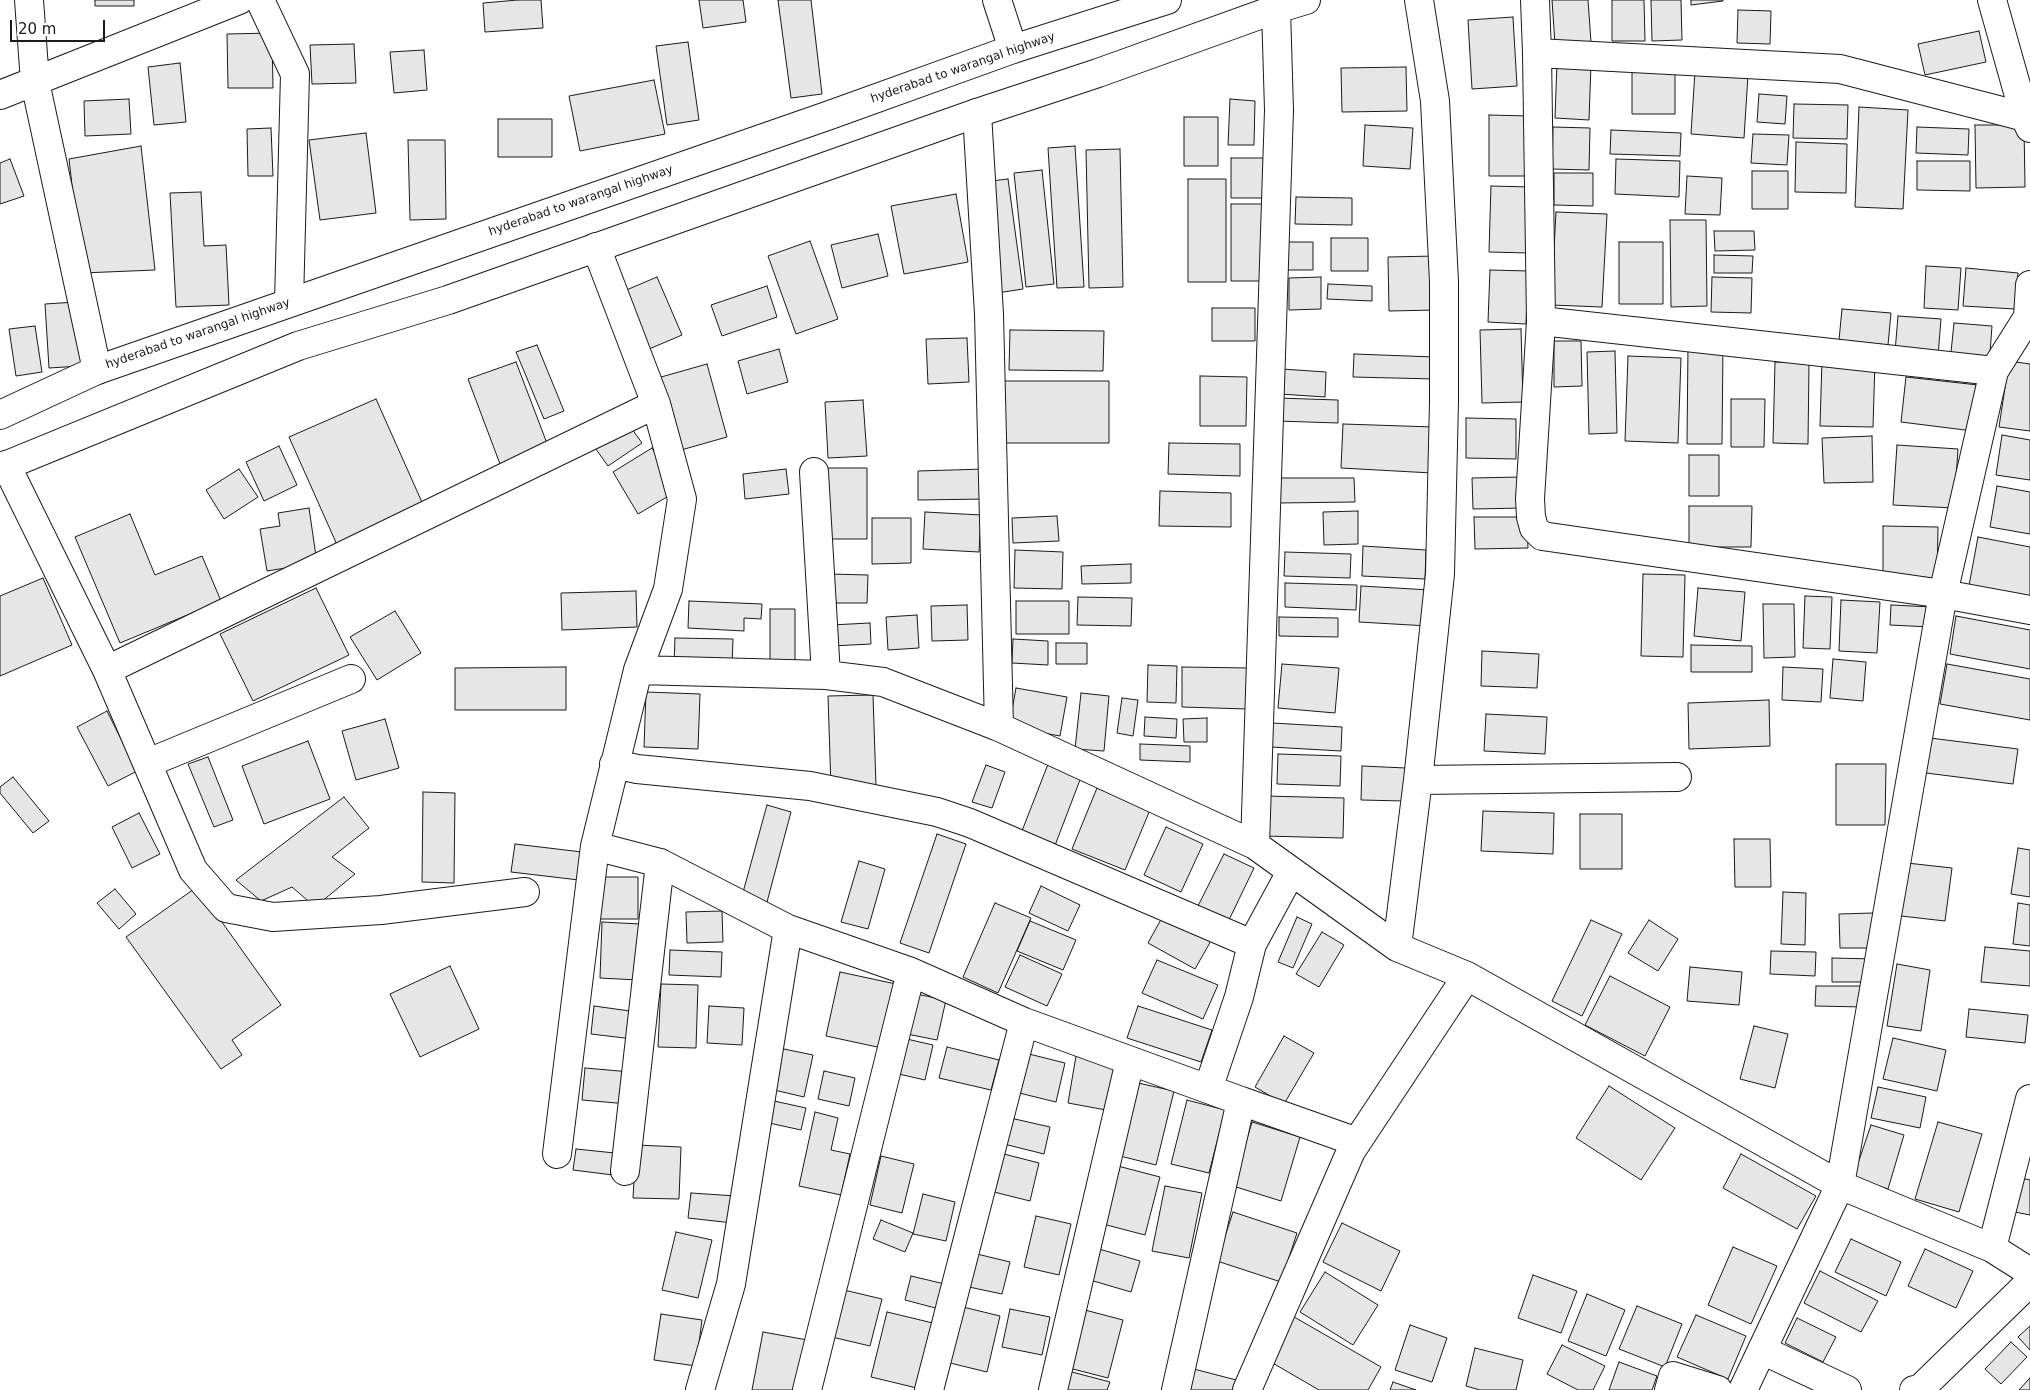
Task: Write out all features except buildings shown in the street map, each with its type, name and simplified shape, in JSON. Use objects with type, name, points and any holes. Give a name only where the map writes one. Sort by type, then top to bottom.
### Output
[{"type":"street","points":[[30,0],[35,82],[97,370]]},
{"type":"street","points":[[0,95],[239,0]]},
{"type":"street","points":[[260,0],[296,74],[289,302]]},
{"type":"street","points":[[996,0],[1013,49]]},
{"type":"street","name":"hyderabad to warangal highway","points":[[0,415],[97,370],[827,116],[1013,49],[1167,0]]},
{"type":"street","points":[[525,892],[381,910],[273,917],[226,908],[194,870],[107,670],[3,466],[298,346],[448,300],[977,113],[1306,0]]},
{"type":"street","points":[[1397,947],[1418,780],[1440,574],[1444,401],[1444,282],[1435,100],[1420,0]]},
{"type":"street","points":[[1535,0],[1541,321],[1530,499],[1534,528],[1542,536],[1943,594],[2030,610]]},
{"type":"street","points":[[1992,0],[2027,122]]},
{"type":"street","points":[[1255,845],[1279,110],[1276,9]]},
{"type":"street","points":[[1536,53],[1840,69],[2027,122]]},
{"type":"street","points":[[977,113],[988,314],[999,727]]},
{"type":"street","points":[[557,1154],[595,846],[638,670],[668,589],[682,499],[656,404],[596,248]]},
{"type":"street","points":[[1743,1390],[1840,1185],[1943,594],[1994,371],[2028,317],[2030,285]]},
{"type":"street","points":[[1541,321],[1994,371]]},
{"type":"street","points":[[107,670],[656,404]]},
{"type":"street","points":[[814,472],[826,675]]},
{"type":"street","points":[[638,670],[826,675],[883,682],[999,727],[1255,845],[1397,947],[1467,976],[1840,1185],[1992,1248],[2030,1272]]},
{"type":"street","points":[[148,763],[351,679]]},
{"type":"street","points":[[614,764],[637,769],[810,786],[937,812],[970,823],[1252,944]]},
{"type":"street","points":[[1418,780],[1677,777]]},
{"type":"street","points":[[595,846],[660,863],[788,929],[911,972],[1024,1022],[1130,1062],[1357,1142]]},
{"type":"street","points":[[625,1171],[660,863]]},
{"type":"street","points":[[1208,1089],[1239,997],[1252,944],[1291,872]]},
{"type":"street","points":[[700,1390],[731,1284],[788,929]]},
{"type":"street","points":[[807,1390],[911,972]]},
{"type":"street","points":[[1247,1390],[1351,1151],[1467,976]]},
{"type":"street","points":[[929,1390],[1024,1022]]},
{"type":"street","points":[[1053,1390],[1130,1062]]},
{"type":"street","points":[[1992,1248],[2030,1099]]},
{"type":"street","points":[[1176,1390],[1241,1101]]},
{"type":"street","points":[[1914,1390],[1920,1389],[2030,1282]]},
{"type":"street","points":[[1762,1350],[1847,1390]]},
{"type":"street","points":[[1669,1390],[1673,1376],[1718,1390]]}]
